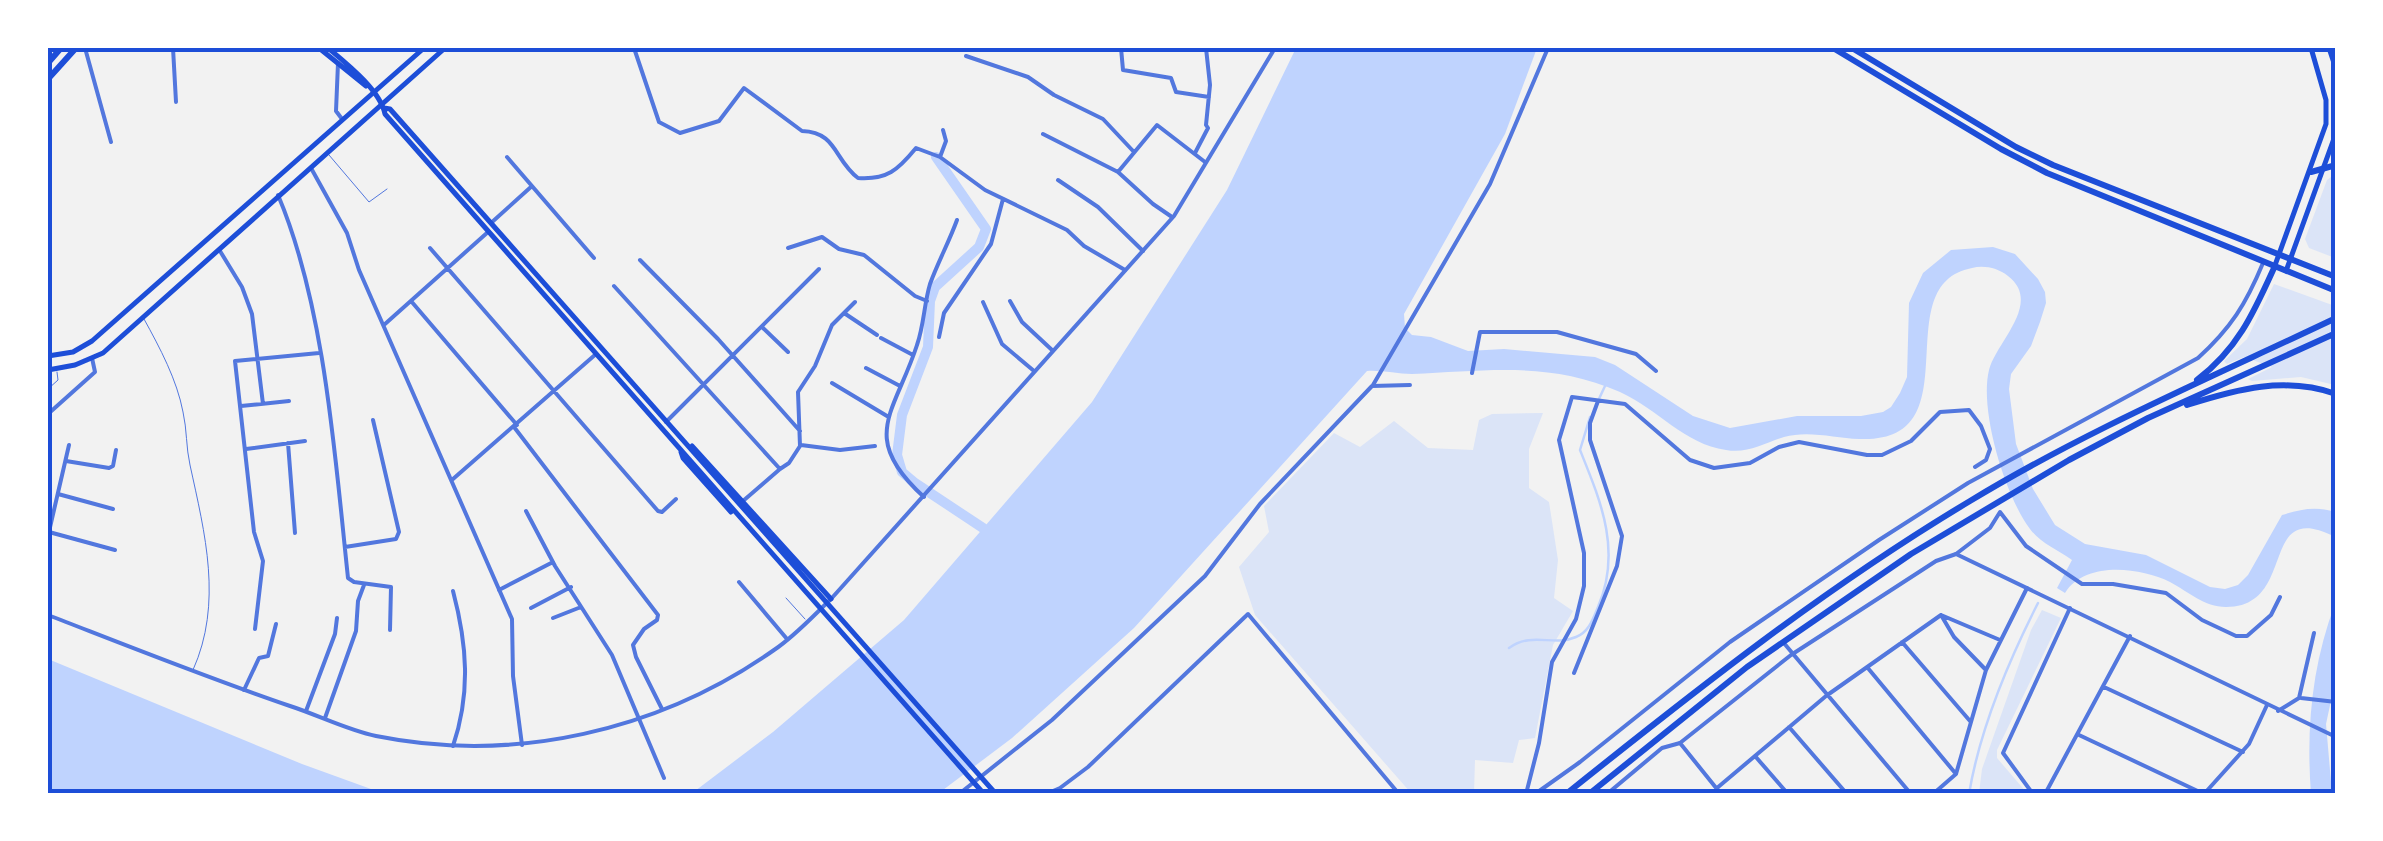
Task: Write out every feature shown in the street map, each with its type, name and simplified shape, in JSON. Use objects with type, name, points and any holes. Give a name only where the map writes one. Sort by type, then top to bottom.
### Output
[{"type":"highway","points":[[48,79],[76,48]]},
{"type":"highway","points":[[1834,48],[2052,165],[2336,277]]},
{"type":"highway","points":[[1852,48],[1899,83],[2048,173],[2336,291]]},
{"type":"highway","points":[[48,63],[57,50]]},
{"type":"highway","points":[[2310,172],[2336,165]]},
{"type":"highway","points":[[1566,794],[1738,656],[1903,542],[2062,449],[2195,381],[2231,350],[2247,328],[2274,268]]},
{"type":"highway","points":[[2141,408],[2336,318]]},
{"type":"highway","points":[[1589,794],[1783,642],[1910,554],[2148,418],[2336,332]]},
{"type":"highway","points":[[2148,418],[2232,392],[2274,384],[2306,386],[2336,394]]},
{"type":"main road","points":[[319,48],[338,60]]},
{"type":"main road","points":[[328,48],[367,86],[385,114],[488,232],[666,422],[683,446],[683,458],[819,610]]},
{"type":"main road","points":[[48,356],[73,352],[92,341],[424,48]]},
{"type":"main road","points":[[48,370],[103,353],[445,48]]},
{"type":"main road","points":[[2274,268],[2326,124],[2326,100],[2311,48]]},
{"type":"main road","points":[[2329,48],[2336,69]]},
{"type":"main road","points":[[383,106],[390,108],[491,223],[984,794]]},
{"type":"main road","points":[[2286,272],[2336,132]]},
{"type":"main road","points":[[683,446],[695,448],[831,599]]},
{"type":"main road","points":[[689,453],[996,794]]},
{"type":"street","points":[[85,48],[111,142]]},
{"type":"street","points":[[173,48],[176,102]]},
{"type":"street","points":[[340,48],[336,112],[342,119]]},
{"type":"street","points":[[634,48],[659,122],[680,133],[719,121],[744,88],[802,132],[825,137],[858,178],[884,178],[892,174],[916,148],[940,157],[985,190],[1067,230],[1084,246],[1125,270]]},
{"type":"street","points":[[1122,48],[1123,70],[1171,78],[1176,92],[1209,97]]},
{"type":"street","points":[[1195,154],[1208,128],[1206,48]]},
{"type":"street","points":[[48,616],[374,735],[454,746],[522,744],[574,736],[639,720],[662,710],[718,684],[788,639],[831,599],[1172,217],[1275,48]]},
{"type":"street","points":[[959,794],[1107,671],[1217,563],[1268,494],[1372,386],[1490,184],[1548,48]]},
{"type":"street","points":[[966,56],[1028,77],[1103,119],[1134,152]]},
{"type":"street","points":[[1118,172],[1160,125],[1206,162]]},
{"type":"street","points":[[940,157],[946,141],[943,130]]},
{"type":"street","points":[[1043,134],[1118,172],[1172,217]]},
{"type":"street","points":[[507,157],[594,258]]},
{"type":"street","points":[[310,168],[347,233],[359,270],[512,620],[513,676],[522,744]]},
{"type":"street","points":[[1058,180],[1098,207],[1143,250]]},
{"type":"street","points":[[491,223],[532,186]]},
{"type":"street","points":[[278,195],[295,234],[319,352],[348,578],[390,587],[390,630]]},
{"type":"street","points":[[939,338],[944,312],[991,244],[1003,198]]},
{"type":"street","points":[[924,497],[903,478],[890,458],[887,416],[913,356],[930,284],[957,220]]},
{"type":"street","points":[[385,324],[488,232]]},
{"type":"street","points":[[788,248],[822,237],[839,249],[864,254],[915,296],[927,301]]},
{"type":"street","points":[[218,248],[242,287],[252,314],[263,404]]},
{"type":"street","points":[[430,248],[659,512],[676,499]]},
{"type":"street","points":[[640,260],[800,431]]},
{"type":"street","points":[[1535,794],[1730,642],[1968,483],[2198,358],[2228,331],[2250,296],[2263,263]]},
{"type":"street","points":[[666,422],[819,269]]},
{"type":"street","points":[[614,286],[780,469]]},
{"type":"street","points":[[1010,301],[1022,322],[1052,350]]},
{"type":"street","points":[[411,302],[516,426],[658,614],[658,620],[644,629],[633,646],[662,710]]},
{"type":"street","points":[[743,501],[789,463],[800,445],[798,392],[815,366],[832,325],[855,302]]},
{"type":"street","points":[[983,302],[1002,344],[1034,371]]},
{"type":"street","points":[[844,313],[913,356]]},
{"type":"street","points":[[763,328],[788,352]]},
{"type":"street","points":[[1472,373],[1480,332],[1557,332],[1636,354],[1656,370]]},
{"type":"street","points":[[452,480],[599,351]]},
{"type":"street","points":[[254,629],[263,555],[254,532],[236,361],[319,352]]},
{"type":"street","points":[[48,414],[95,372],[92,358]]},
{"type":"street","points":[[866,368],[900,386]]},
{"type":"street","points":[[832,383],[887,416]]},
{"type":"street","points":[[1372,386],[1410,386]]},
{"type":"street","points":[[1526,794],[1539,744],[1552,662],[1576,619],[1584,586],[1584,552],[1570,504],[1560,434],[1572,396],[1625,404],[1698,465],[1714,468],[1750,463],[1779,446],[1800,442],[1882,455],[1911,441],[1940,412],[1969,410],[1990,449],[1986,460],[1974,467]]},
{"type":"street","points":[[241,406],[289,401]]},
{"type":"street","points":[[1574,674],[1617,566],[1622,536],[1590,440],[1590,423],[1598,401]]},
{"type":"street","points":[[344,546],[388,543],[399,532],[373,420]]},
{"type":"street","points":[[246,449],[304,441]]},
{"type":"street","points":[[288,444],[295,533]]},
{"type":"street","points":[[800,445],[840,450],[875,446]]},
{"type":"street","points":[[69,446],[48,534],[115,550]]},
{"type":"street","points":[[66,461],[109,468],[113,466],[116,450]]},
{"type":"street","points":[[58,494],[114,509]]},
{"type":"street","points":[[526,512],[612,655],[664,778]]},
{"type":"street","points":[[1607,794],[1662,748],[1680,742],[1791,655],[1936,561],[1956,554],[1990,528],[2000,512],[2024,544],[2063,573],[2079,581],[2166,593],[2202,620],[2240,636],[2247,636],[2266,619],[2280,597]]},
{"type":"street","points":[[1956,554],[2336,737]]},
{"type":"street","points":[[499,590],[553,562]]},
{"type":"street","points":[[739,582],[788,639]]},
{"type":"street","points":[[325,718],[356,631],[358,601],[365,583]]},
{"type":"street","points":[[531,608],[571,587]]},
{"type":"street","points":[[1933,794],[1956,774],[1986,670],[2026,588]]},
{"type":"street","points":[[453,591],[466,661],[464,704],[454,746]]},
{"type":"street","points":[[553,618],[582,606]]},
{"type":"street","points":[[2033,794],[2003,753],[2070,608]]},
{"type":"street","points":[[1046,794],[1088,767],[1248,614],[1399,794]]},
{"type":"street","points":[[1941,615],[2000,640]]},
{"type":"street","points":[[1680,742],[1719,791],[1826,696],[1941,615]]},
{"type":"street","points":[[1941,615],[1954,637],[1986,670]]},
{"type":"street","points":[[306,711],[331,646],[337,618]]},
{"type":"street","points":[[244,690],[259,658],[268,656],[276,624]]},
{"type":"street","points":[[2302,698],[2314,633]]},
{"type":"street","points":[[2045,794],[2130,636]]},
{"type":"street","points":[[1783,642],[1911,794]]},
{"type":"street","points":[[1902,642],[1970,721]]},
{"type":"street","points":[[1867,667],[1956,774]]},
{"type":"street","points":[[2104,687],[2243,752]]},
{"type":"street","points":[[2278,710],[2302,698],[2332,702]]},
{"type":"street","points":[[2079,735],[2204,793],[2243,752],[2267,705]]},
{"type":"street","points":[[1789,727],[1847,794]]},
{"type":"street","points":[[1755,756],[1788,794]]},
{"type":"lane","points":[[327,152],[368,202],[386,189]]},
{"type":"lane","points":[[143,316],[183,409],[188,460],[211,580],[206,630],[192,671]]},
{"type":"lane","points":[[48,389],[58,380],[57,369]]},
{"type":"lane","points":[[786,598],[807,621]]},
{"type":"shaded area","points":[[2335,174],[2335,258],[2309,248],[2305,239],[2327,180]]},
{"type":"shaded area","points":[[2274,284],[2335,306],[2335,385],[2301,377],[2252,381],[2248,379],[2272,367],[2244,357],[2227,364],[2224,361],[2247,339]]},
{"type":"shaded area","points":[[1543,413],[1529,449],[1529,488],[1549,502],[1558,560],[1554,598],[1573,611],[1553,645],[1535,738],[1519,740],[1513,763],[1475,760],[1474,793],[1411,793],[1255,615],[1239,567],[1269,532],[1264,506],[1334,433],[1360,447],[1394,421],[1428,448],[1473,450],[1479,420],[1492,414]]},
{"type":"shaded area","points":[[2042,610],[2061,618],[1997,750],[1997,758],[2027,793],[1979,793],[1982,769],[2031,630]]},
{"type":"water","points":[[1296,48],[1537,48],[1505,134],[1404,314],[1405,328],[1412,335],[1431,337],[1468,351],[1504,349],[1595,357],[1615,365],[1693,416],[1730,428],[1797,416],[1861,416],[1891,407],[1907,377],[1909,303],[1923,273],[1951,250],[1993,247],[2015,254],[2045,292],[2040,322],[2031,346],[2011,374],[2009,389],[2016,444],[2033,489],[2055,525],[2085,544],[2146,555],[2210,587],[2225,589],[2238,585],[2248,575],[2282,515],[2308,509],[2335,512],[2335,537],[2311,529],[2295,531],[2285,542],[2263,590],[2248,602],[2226,607],[2204,602],[2157,577],[2128,570],[2085,576],[2065,593],[2057,588],[2072,560],[2039,538],[2021,514],[2003,475],[1988,407],[1989,370],[2014,323],[2021,298],[2018,287],[2004,273],[1977,267],[1946,280],[1933,303],[1923,392],[1914,417],[1894,434],[1859,439],[1793,435],[1734,451],[1697,441],[1620,392],[1568,376],[1518,370],[1412,374],[1367,371],[1134,628],[1012,738],[939,793],[691,794],[773,732],[904,620],[1092,402],[1227,190]]},
{"type":"water","points":[[2335,604],[2335,682],[2326,724],[2332,793],[2311,794],[2312,697]]},
{"type":"water","points":[[48,659],[302,764],[382,793],[48,793]]},
{"type":"waterway","points":[[936,157],[986,229],[979,247],[935,287],[930,301],[928,347],[902,415],[897,455],[902,472],[983,528]]},
{"type":"waterway","points":[[1598,401],[1605,386]]},
{"type":"waterway","points":[[1509,648],[1526,641],[1576,637],[1587,628],[1598,607],[1605,586],[1608,546],[1601,508],[1580,450],[1590,417]]},
{"type":"waterway","points":[[1969,794],[1996,696],[2038,603]]}]
